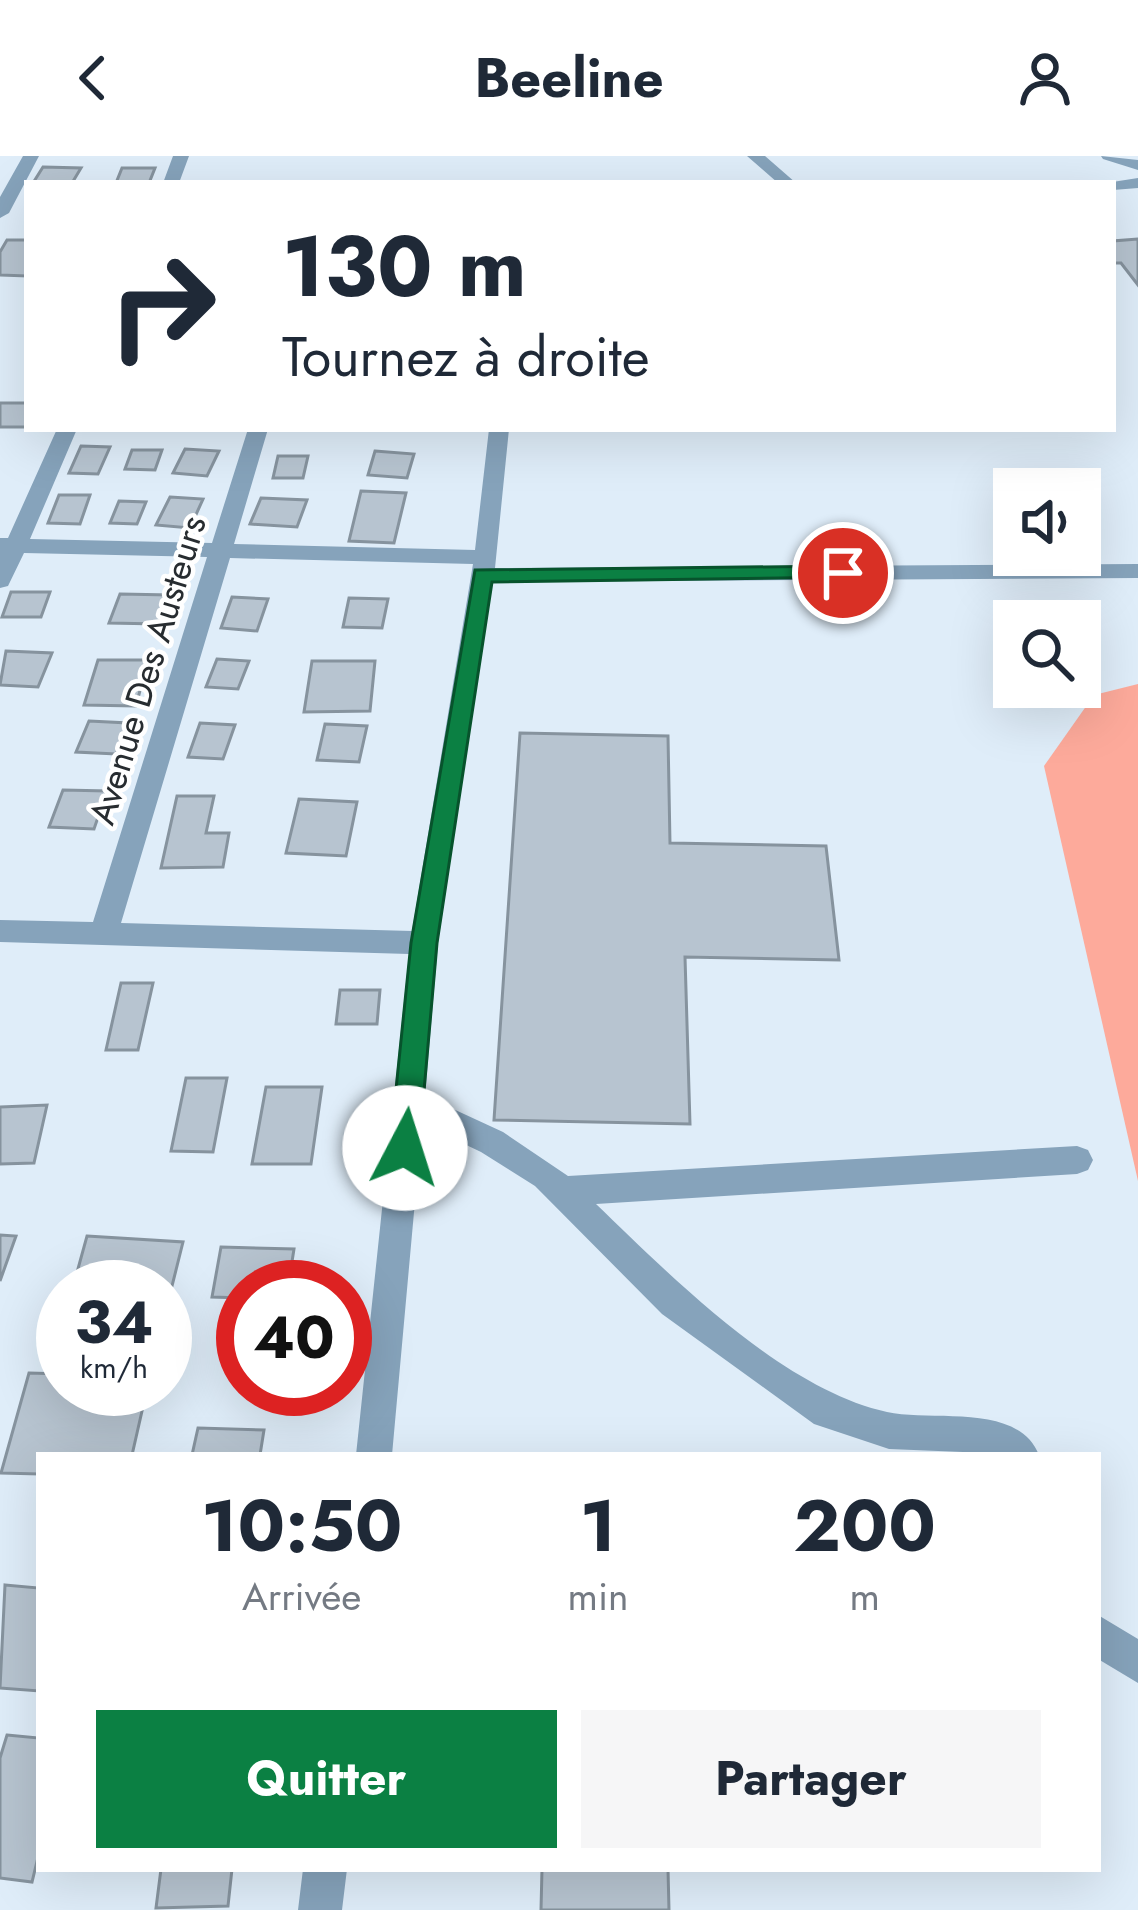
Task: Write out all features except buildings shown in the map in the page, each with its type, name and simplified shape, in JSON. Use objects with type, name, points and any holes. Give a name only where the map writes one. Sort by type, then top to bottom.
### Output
[{"type":"street","points":[[0,213],[32,156]]},
{"type":"street","points":[[755,156],[784,180]]},
{"type":"street","points":[[1109,156],[1138,166]]},
{"type":"street","points":[[0,581],[9,545],[66,432]]},
{"type":"street","name":"Avenue Des Austeurs","points":[[104,932],[257,432]]},
{"type":"street","points":[[374,1452],[424,943],[484,566],[499,432]]},
{"type":"street","points":[[9,545],[484,566],[1125,571],[1138,561]]},
{"type":"street","points":[[0,931],[424,943]]},
{"type":"street","points":[[409,1103],[492,1142],[562,1191],[674,1302],[813,1404],[889,1431],[986,1439],[1017,1452]]},
{"type":"street","points":[[562,1191],[1077,1160]]},
{"type":"street","points":[[1101,1637],[1138,1663]]},
{"type":"street","points":[[320,1910],[325,1872]]},
{"type":"shaded area","points":[[1138,684],[1138,1181],[1044,766],[1085,708],[1101,708],[1101,693]]},
{"type":"route","points":[[405,1148],[424,943],[482,575],[843,573]]}]
